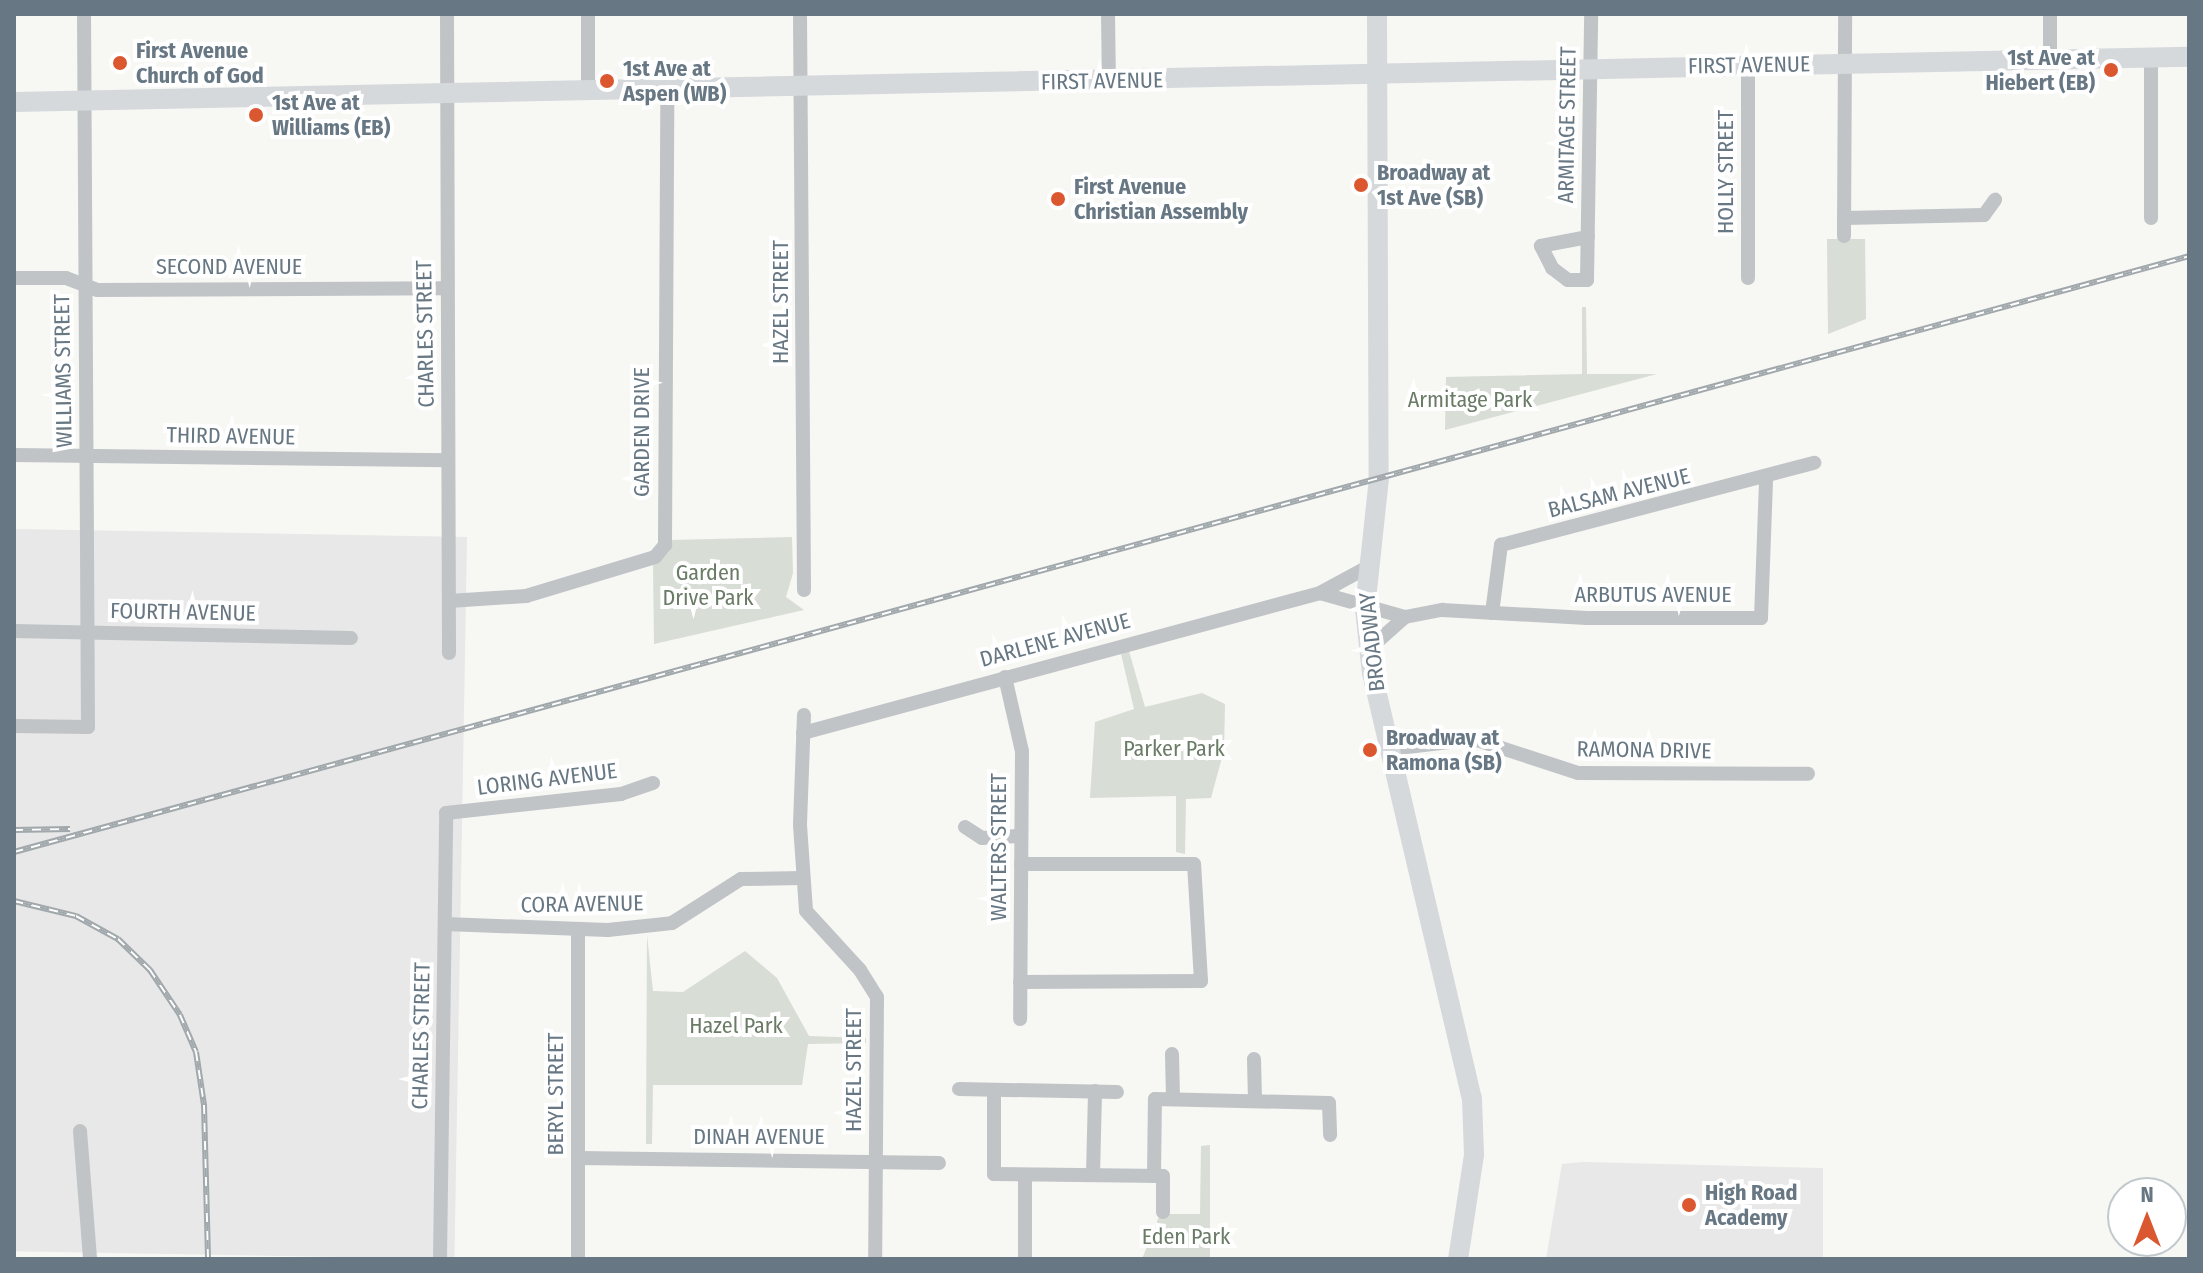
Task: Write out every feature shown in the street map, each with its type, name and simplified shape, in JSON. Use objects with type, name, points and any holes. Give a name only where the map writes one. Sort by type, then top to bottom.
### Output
[{"type":"street","name":"WILLIAMS STREET","points":[[14,726],[88,727],[83,284],[84,14]]},
{"type":"street","name":"CHARLES STREET","points":[[447,14],[449,653]]},
{"type":"street","points":[[588,14],[588,91]]},
{"type":"street","name":"HAZEL STREET","points":[[800,14],[804,590]]},
{"type":"street","points":[[1108,14],[1109,82]]},
{"type":"street","name":"BROADWAY","points":[[1377,14],[1379,497],[1366,568],[1365,609],[1369,649],[1390,749],[1472,1098],[1474,1155],[1458,1259]]},
{"type":"street","name":"ARMITAGE STREET","points":[[1588,237],[1591,14]]},
{"type":"street","points":[[1844,236],[1845,14]]},
{"type":"street","points":[[2050,14],[2050,58]]},
{"type":"street","name":"FIRST AVENUE","points":[[14,102],[1109,82],[1378,73],[2189,57]]},
{"type":"street","points":[[2151,58],[2151,218]]},
{"type":"street","name":"HOLLY STREET","points":[[1748,65],[1748,278]]},
{"type":"street","name":"GARDEN DRIVE","points":[[449,601],[526,596],[655,557],[665,545],[667,90]]},
{"type":"street","points":[[1844,218],[1984,215],[1995,200]]},
{"type":"street","name":"SECOND AVENUE","points":[[14,278],[66,278],[97,290],[446,288]]},
{"type":"street","name":"THIRD AVENUE","points":[[14,455],[448,460]]},
{"type":"street","name":"BALSAM AVENUE","points":[[1492,613],[1501,545],[1766,479],[1814,463]]},
{"type":"street","name":"ARBUTUS AVENUE","points":[[1365,609],[1405,617],[1442,610],[1761,618],[1766,479]]},
{"type":"street","name":"DARLENE AVENUE","points":[[803,733],[1320,593],[1366,568]]},
{"type":"street","points":[[1320,593],[1365,609]]},
{"type":"street","points":[[1369,649],[1405,617]]},
{"type":"street","name":"FOURTH AVENUE","points":[[14,631],[351,638]]},
{"type":"street","name":"WALTERS STREET","points":[[1005,677],[1022,751],[1020,1019]]},
{"type":"street","name":"HAZEL STREET","points":[[804,715],[802,878],[806,911],[860,970],[877,997],[875,1259]]},
{"type":"street","name":"RAMONA DRIVE","points":[[1390,749],[1474,739],[1578,773],[1808,774]]},
{"type":"street","name":"LORING AVENUE","points":[[446,813],[621,794],[653,783]]},
{"type":"street","name":"CHARLES STREET","points":[[440,1259],[446,813]]},
{"type":"street","points":[[965,827],[982,838],[1021,836]]},
{"type":"street","points":[[1020,982],[1201,981],[1194,864],[1021,864]]},
{"type":"street","name":"CORA AVENUE","points":[[445,924],[578,929],[672,923],[741,879],[802,878]]},
{"type":"street","name":"BERYL STREET","points":[[578,929],[578,1259]]},
{"type":"street","points":[[1172,1054],[1173,1099]]},
{"type":"street","points":[[1254,1059],[1255,1101]]},
{"type":"street","points":[[959,1089],[1117,1092]]},
{"type":"street","points":[[994,1090],[994,1174],[1025,1178],[1163,1176],[1163,1212]]},
{"type":"street","points":[[1093,1175],[1095,1091]]},
{"type":"street","points":[[1154,1176],[1155,1099],[1329,1103],[1330,1135]]},
{"type":"street","points":[[80,1131],[90,1259]]},
{"type":"street","name":"DINAH AVENUE","points":[[578,1158],[876,1159],[939,1163]]},
{"type":"street","points":[[1025,1178],[1025,1259]]},
{"type":"shaded area","points":[[14,529],[467,537],[454,1259],[14,1251]]},
{"type":"shaded area","name":"High Road Academy","points":[[1562,1164],[1823,1168],[1823,1259],[1546,1259]]},
{"type":"green space","points":[[1827,239],[1865,239],[1866,319],[1828,334]]},
{"type":"green space","name":"Armitage Park","points":[[1582,307],[1586,307],[1587,374],[1657,374],[1445,430],[1446,377],[1582,374]]},
{"type":"green space","name":"Garden Drive Park","points":[[792,537],[793,573],[786,597],[804,610],[654,644],[653,564],[669,552],[671,540]]},
{"type":"green space","name":"Parker Park","points":[[1129,651],[1145,707],[1202,693],[1225,704],[1224,750],[1211,798],[1186,799],[1185,854],[1176,852],[1176,796],[1090,798],[1095,722],[1134,709],[1121,654]]},
{"type":"green space","name":"Hazel Park","points":[[647,935],[653,991],[683,992],[745,951],[777,978],[809,1036],[866,1038],[866,1043],[808,1044],[802,1085],[653,1085],[652,1144],[646,1144]]},
{"type":"green space","name":"Eden Park","points":[[1210,1145],[1210,1259],[1142,1259],[1160,1214],[1200,1214],[1201,1146]]},
{"type":"railway","points":[[14,852],[2189,256]]},
{"type":"railway","points":[[14,830],[70,829]]},
{"type":"railway","points":[[14,901],[76,916],[118,939],[150,970],[180,1015],[196,1052],[204,1105],[208,1259]]},
{"type":"place","name":"First Avenue Church of God","points":[[120,63]]},
{"type":"place","name":"1st Ave at Hiebert (EB)","points":[[2111,70]]},
{"type":"place","name":"1st Ave at Aspen (WB)","points":[[607,81]]},
{"type":"place","name":"1st Ave at Williams (EB)","points":[[256,115]]},
{"type":"place","name":"Broadway at 1st Ave (SB)","points":[[1361,185]]},
{"type":"place","name":"First Avenue Christian Assembly","points":[[1058,199]]},
{"type":"place","name":"Broadway at Ramona (SB)","points":[[1370,750]]},
{"type":"place","name":"High Road Academy","points":[[1689,1205]]}]
